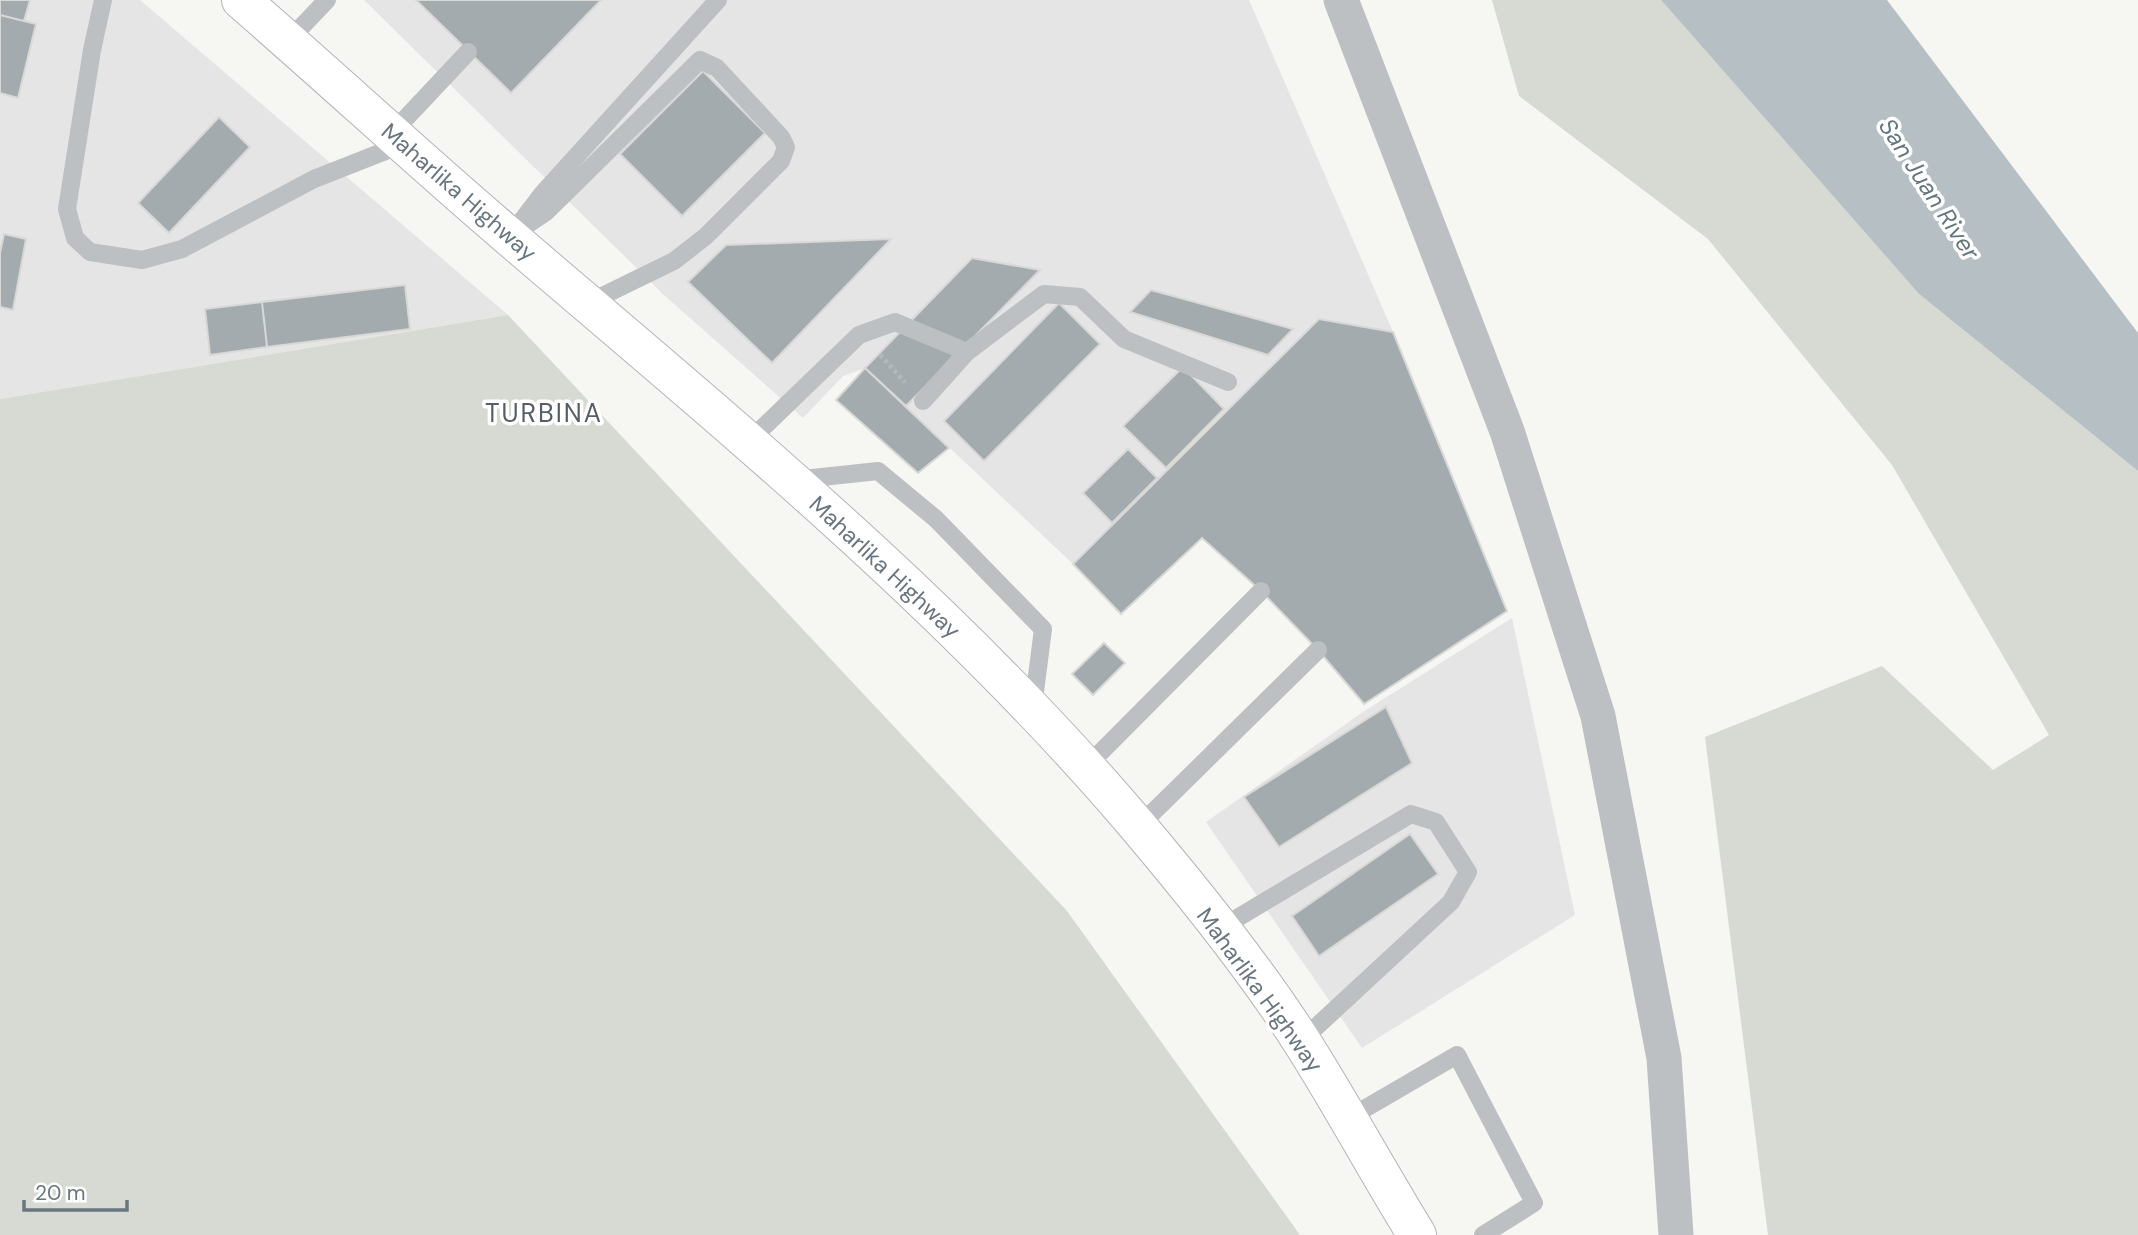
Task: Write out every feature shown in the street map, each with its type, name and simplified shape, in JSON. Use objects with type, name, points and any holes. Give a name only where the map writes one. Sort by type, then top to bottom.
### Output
[{"type":"highway","name":"Maharlika Highway","points":[[241,0],[509,237],[590,302],[793,480],[915,591],[1032,710],[1138,827],[1219,929],[1301,1041],[1417,1235]]},
{"type":"street","points":[[1342,0],[1507,431],[1598,716],[1664,1058],[1676,1235]]},
{"type":"lane","points":[[103,0],[92,50],[68,209],[75,238],[90,252],[142,260],[182,248],[314,178],[397,139],[468,52]]},
{"type":"lane","points":[[288,41],[327,0]]},
{"type":"lane","points":[[509,237],[543,193],[719,0]]},
{"type":"lane","points":[[509,237],[546,212],[700,60],[717,68],[781,138],[786,147],[781,161],[705,236],[674,261],[590,302]]},
{"type":"lane","points":[[923,401],[967,352],[1044,294],[1080,297],[1124,339],[1228,382]]},
{"type":"lane","points":[[748,442],[859,335],[895,322],[967,352]]},
{"type":"lane","points":[[793,480],[878,471],[936,519],[1043,629],[1032,710]]},
{"type":"lane","points":[[1086,767],[1135,721],[1261,591]]},
{"type":"lane","points":[[1138,827],[1318,650]]},
{"type":"lane","points":[[1219,929],[1411,814],[1436,822],[1468,872],[1451,902],[1301,1041]]},
{"type":"lane","points":[[1347,1119],[1457,1055],[1534,1203],[1483,1235]]},
{"type":"path","points":[[859,335],[923,401]]},
{"type":"shaded area","points":[[0,0],[140,0],[508,315],[0,399]]},
{"type":"shaded area","points":[[364,0],[1249,0],[1393,332],[1319,319],[1073,564],[865,368],[843,376],[803,418],[664,295]]},
{"type":"shaded area","points":[[1492,0],[1661,0],[1919,294],[2138,471],[2138,1235],[1768,1235],[1705,737],[1882,666],[1993,770],[2049,735],[1892,465],[1708,239],[1519,96]]},
{"type":"shaded area","points":[[508,315],[1067,911],[1300,1235],[0,1235],[0,399]]},
{"type":"shaded area","points":[[1512,618],[1575,915],[1362,1048],[1206,822],[1366,710]]},
{"type":"water","name":"San Juan River","points":[[1661,0],[1887,0],[2138,333],[2138,471],[1919,294]]},
{"type":"building","points":[[0,0],[30,0],[24,21],[0,15]]},
{"type":"building","points":[[416,0],[601,0],[511,93]]},
{"type":"building","points":[[0,15],[36,24],[18,98],[0,93]]},
{"type":"building","points":[[703,71],[765,133],[682,216],[620,154]]},
{"type":"building","points":[[219,117],[250,147],[169,233],[138,203]]},
{"type":"building","points":[[4,234],[26,239],[13,310],[0,307],[0,253]]},
{"type":"building","points":[[891,239],[772,363],[688,282],[726,245]]},
{"type":"building","points":[[972,258],[1040,270],[906,406],[865,368]]},
{"type":"building","points":[[405,285],[410,329],[267,347],[262,302]]},
{"type":"building","points":[[1151,290],[1293,329],[1268,355],[1130,312]]},
{"type":"building","points":[[262,302],[267,347],[210,355],[205,309]]},
{"type":"building","points":[[1059,303],[1100,344],[984,461],[944,421]]},
{"type":"building","points":[[1319,319],[1393,332],[1507,611],[1364,704],[1318,650],[1261,591],[1202,538],[1121,614],[1073,564]]},
{"type":"building","points":[[1183,367],[1224,409],[1166,468],[1123,426]]},
{"type":"building","points":[[865,368],[949,448],[918,473],[836,400]]},
{"type":"building","points":[[1128,449],[1157,478],[1112,523],[1083,493]]},
{"type":"building","points":[[1104,643],[1125,663],[1093,695],[1072,674]]},
{"type":"building","points":[[1386,707],[1412,763],[1279,847],[1244,797]]},
{"type":"building","points":[[1410,834],[1438,874],[1319,956],[1292,916]]},
{"type":"district","name":"TURBINA","points":[[544,413]]}]
